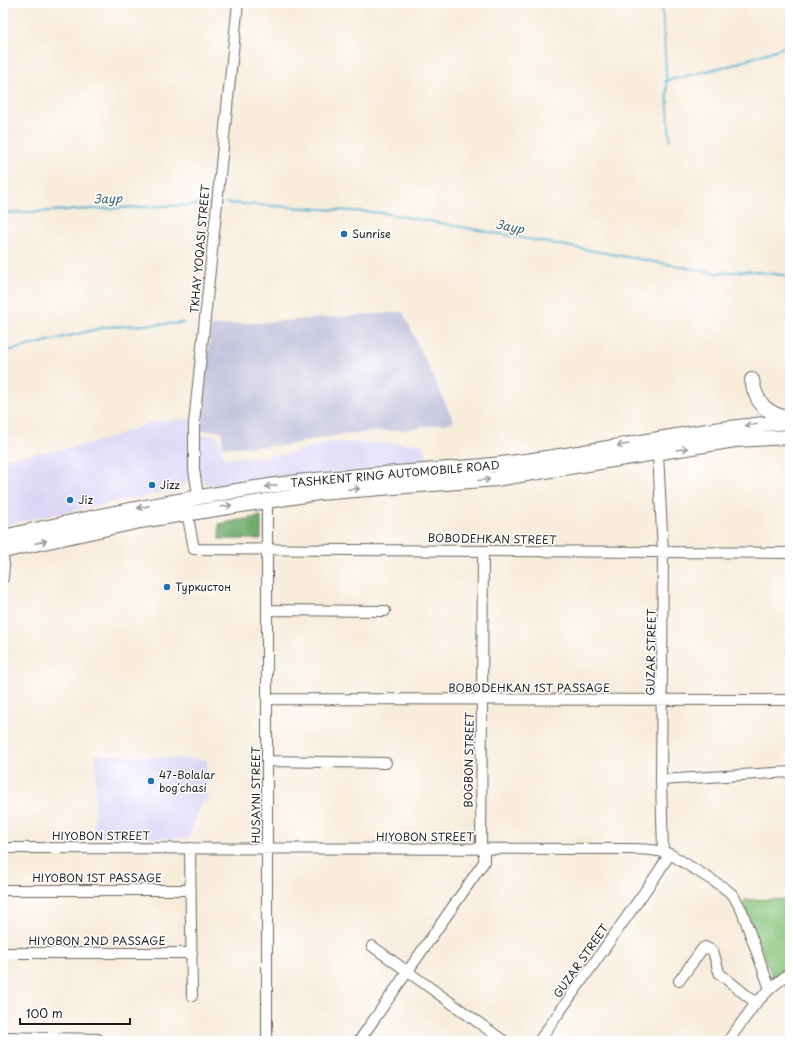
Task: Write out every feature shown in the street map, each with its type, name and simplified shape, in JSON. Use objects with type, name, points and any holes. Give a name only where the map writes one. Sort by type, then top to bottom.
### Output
[{"type":"highway","points":[[752,380],[756,396],[762,405],[772,412],[790,418]]},
{"type":"highway","name":"TASHKENT RING AUTOMOBILE ROAD","points":[[3,551],[117,525],[187,512],[712,430],[790,422]]},
{"type":"highway","name":"TASHKENT RING AUTOMOBILE ROAD","points":[[3,537],[96,516],[198,496],[297,482],[398,479],[496,479],[735,440],[790,437]]},
{"type":"street","name":"TKHAY YOQASI STREET","points":[[198,496],[194,469],[194,423],[238,3]]},
{"type":"street","name":"GUZAR STREET","points":[[539,1041],[655,878],[666,853],[661,780],[664,553],[658,453]]},
{"type":"street","name":"HUSAYNI STREET","points":[[267,500],[268,1041]]},
{"type":"street","name":"BOBODEHKAN STREET","points":[[187,512],[194,549],[790,553]]},
{"type":"street","name":"BOGBON STREET","points":[[359,1041],[484,862],[482,849],[482,700],[484,551]]},
{"type":"street","points":[[3,556],[3,578]]},
{"type":"street","points":[[267,610],[385,611]]},
{"type":"street","name":"BOBODEHKAN 1ST PASSAGE","points":[[267,699],[790,700]]},
{"type":"street","points":[[268,761],[386,763]]},
{"type":"street","points":[[661,780],[790,772]]},
{"type":"street","name":"HIYOBON STREET","points":[[3,848],[616,849],[649,850],[666,853],[723,887],[733,895],[742,911],[770,989]]},
{"type":"street","points":[[190,848],[192,996]]},
{"type":"street","name":"HIYOBON 1ST PASSAGE","points":[[3,890],[191,890]]},
{"type":"street","points":[[372,946],[504,1041]]},
{"type":"street","points":[[679,981],[705,947],[713,952],[720,974],[756,1003]]},
{"type":"street","name":"HIYOBON 2ND PASSAGE","points":[[3,953],[192,953]]},
{"type":"street","points":[[728,1041],[756,1003],[790,972]]},
{"type":"street","points":[[3,1037],[98,1039]]},
{"type":"shaded area","points":[[403,312],[454,422],[403,430],[343,434],[281,446],[222,447],[222,431],[200,431],[211,326]]},
{"type":"shaded area","points":[[192,419],[189,480],[179,489],[3,525],[3,459],[94,443],[154,422]]},
{"type":"shaded area","points":[[199,435],[217,435],[224,459],[287,454],[329,442],[422,444],[431,465],[276,477],[212,487],[204,482],[199,472]]},
{"type":"shaded area","name":"47-Bolalar bogʻchasi","points":[[96,754],[207,760],[207,803],[201,803],[188,839],[94,836]]},
{"type":"green space","points":[[261,516],[261,539],[219,539],[219,524]]},
{"type":"green space","points":[[790,899],[790,964],[773,978],[743,902],[746,900]]},
{"type":"waterway","points":[[662,3],[670,140]]},
{"type":"waterway","points":[[665,81],[732,65],[790,45]]},
{"type":"waterway","name":"Заур","points":[[226,203],[384,213],[716,273],[751,271],[790,276]]},
{"type":"waterway","name":"Заур","points":[[3,213],[213,204]]},
{"type":"waterway","points":[[3,352],[106,327],[184,323]]},
{"type":"place","name":"Sunrise","points":[[344,234]]},
{"type":"place","name":"Jizz","points":[[152,485]]},
{"type":"place","name":"Jiz","points":[[70,500]]},
{"type":"place","name":"Туркистон","points":[[167,587]]},
{"type":"place","name":"47-Bolalar bogʻchasi","points":[[151,781]]}]
